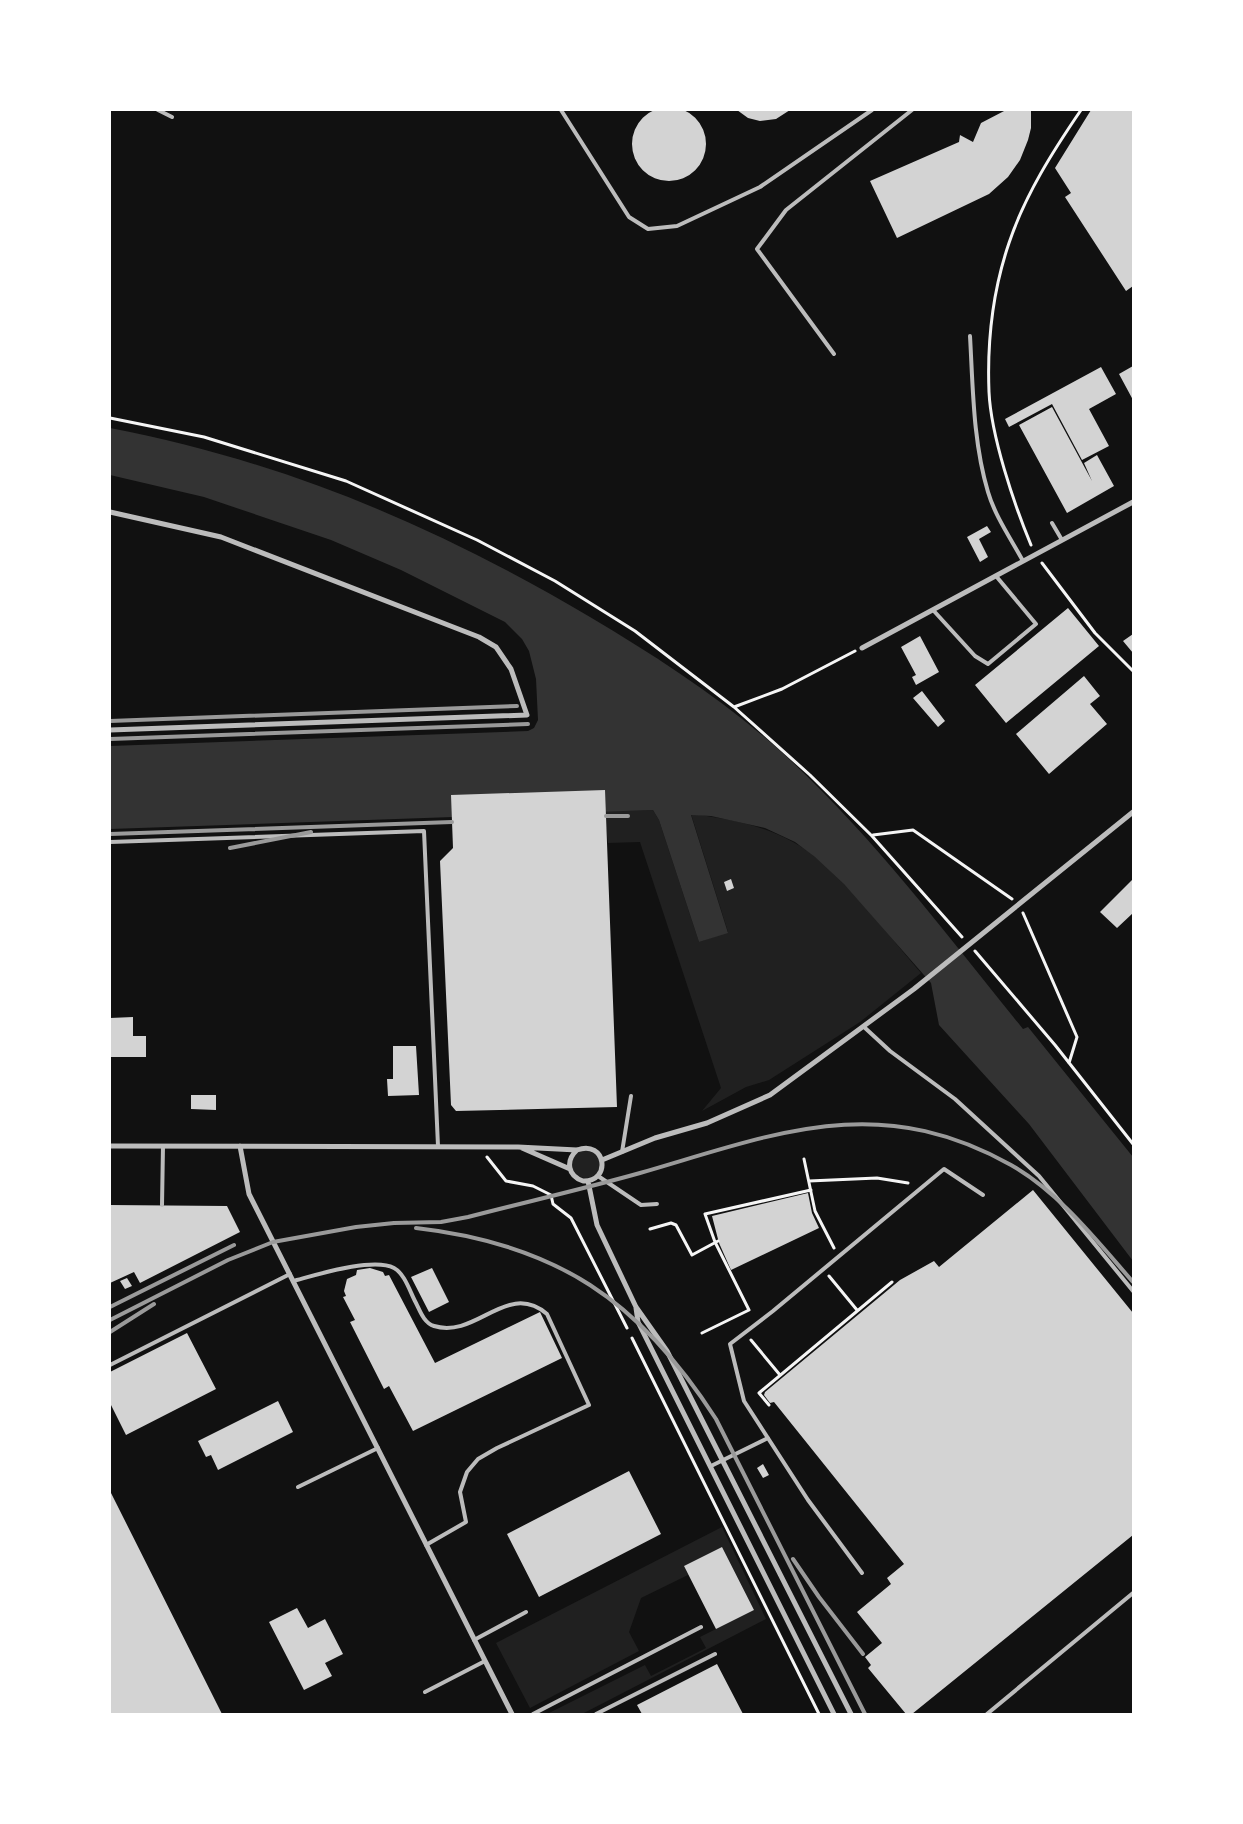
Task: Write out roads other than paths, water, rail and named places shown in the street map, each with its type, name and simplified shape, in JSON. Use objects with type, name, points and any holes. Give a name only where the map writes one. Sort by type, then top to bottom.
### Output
[{"type":"street","points":[[862,648],[1133,502]]},
{"type":"street","points":[[110,512],[221,537],[479,637],[496,647],[511,669],[527,715],[110,730]]},
{"type":"street","points":[[602,1160],[655,1138],[707,1124],[770,1095],[914,989],[1133,812]]},
{"type":"street","points":[[110,1146],[438,1146],[577,1150],[590,1148],[598,1152],[602,1160],[598,1176],[588,1181],[574,1177],[570,1169],[570,1158],[577,1150]]},
{"type":"street","points":[[240,1146],[250,1194],[512,1714]]},
{"type":"street","points":[[518,1147],[570,1169]]},
{"type":"street","points":[[588,1181],[597,1225],[636,1307],[668,1351],[851,1714]]},
{"type":"street","points":[[636,1307],[638,1322],[834,1714]]},
{"type":"lane","points":[[158,110],[172,117]]},
{"type":"lane","points":[[561,110],[628,217],[648,230],[677,226],[760,187],[872,110]]},
{"type":"lane","points":[[834,354],[757,249],[786,210],[912,110]]},
{"type":"lane","points":[[970,336],[974,410],[985,478],[989,494],[1022,561]]},
{"type":"lane","points":[[1052,523],[1062,540]]},
{"type":"lane","points":[[933,610],[975,656],[988,664],[1036,624],[996,576]]},
{"type":"lane","points":[[110,842],[424,830],[438,1146]]},
{"type":"lane","points":[[864,1027],[890,1051],[955,1099],[1039,1176],[1133,1291]]},
{"type":"lane","points":[[622,1152],[631,1096]]},
{"type":"lane","points":[[162,1205],[163,1146]]},
{"type":"lane","points":[[862,1573],[808,1500],[744,1401],[730,1344],[944,1169],[984,1195]]},
{"type":"lane","points":[[598,1176],[641,1205],[657,1204]]},
{"type":"lane","points":[[293,1281],[358,1264],[393,1267],[400,1274],[426,1321],[434,1326],[460,1327],[515,1302],[536,1305],[547,1314],[589,1405],[497,1448],[478,1459],[467,1472],[460,1492],[466,1522],[426,1545]]},
{"type":"lane","points":[[110,1365],[290,1274]]},
{"type":"lane","points":[[711,1466],[768,1438]]},
{"type":"lane","points":[[298,1488],[378,1448]]},
{"type":"lane","points":[[987,1714],[1133,1594]]},
{"type":"lane","points":[[474,1640],[526,1612]]},
{"type":"lane","points":[[533,1714],[701,1627]]},
{"type":"lane","points":[[596,1714],[715,1654]]},
{"type":"lane","points":[[425,1692],[485,1661]]},
{"type":"railway","points":[[110,721],[517,706]]},
{"type":"railway","points":[[110,739],[528,724]]},
{"type":"railway","points":[[606,816],[628,816]]},
{"type":"railway","points":[[110,834],[452,822]]},
{"type":"railway","points":[[230,848],[311,832]]},
{"type":"railway","points":[[110,1320],[228,1260],[273,1242],[356,1227],[394,1223],[441,1222],[468,1217],[619,1179],[781,1134],[826,1126],[870,1124],[915,1129],[962,1142],[1011,1165],[1029,1176],[1062,1204],[1133,1282]]},
{"type":"railway","points":[[416,1228],[466,1236],[512,1248],[553,1264],[590,1285],[625,1311],[657,1342],[687,1378],[716,1419],[865,1714]]},
{"type":"railway","points":[[110,1307],[234,1245]]},
{"type":"railway","points":[[110,1332],[154,1304]]},
{"type":"railway","points":[[793,1559],[819,1597],[863,1654]]}]
